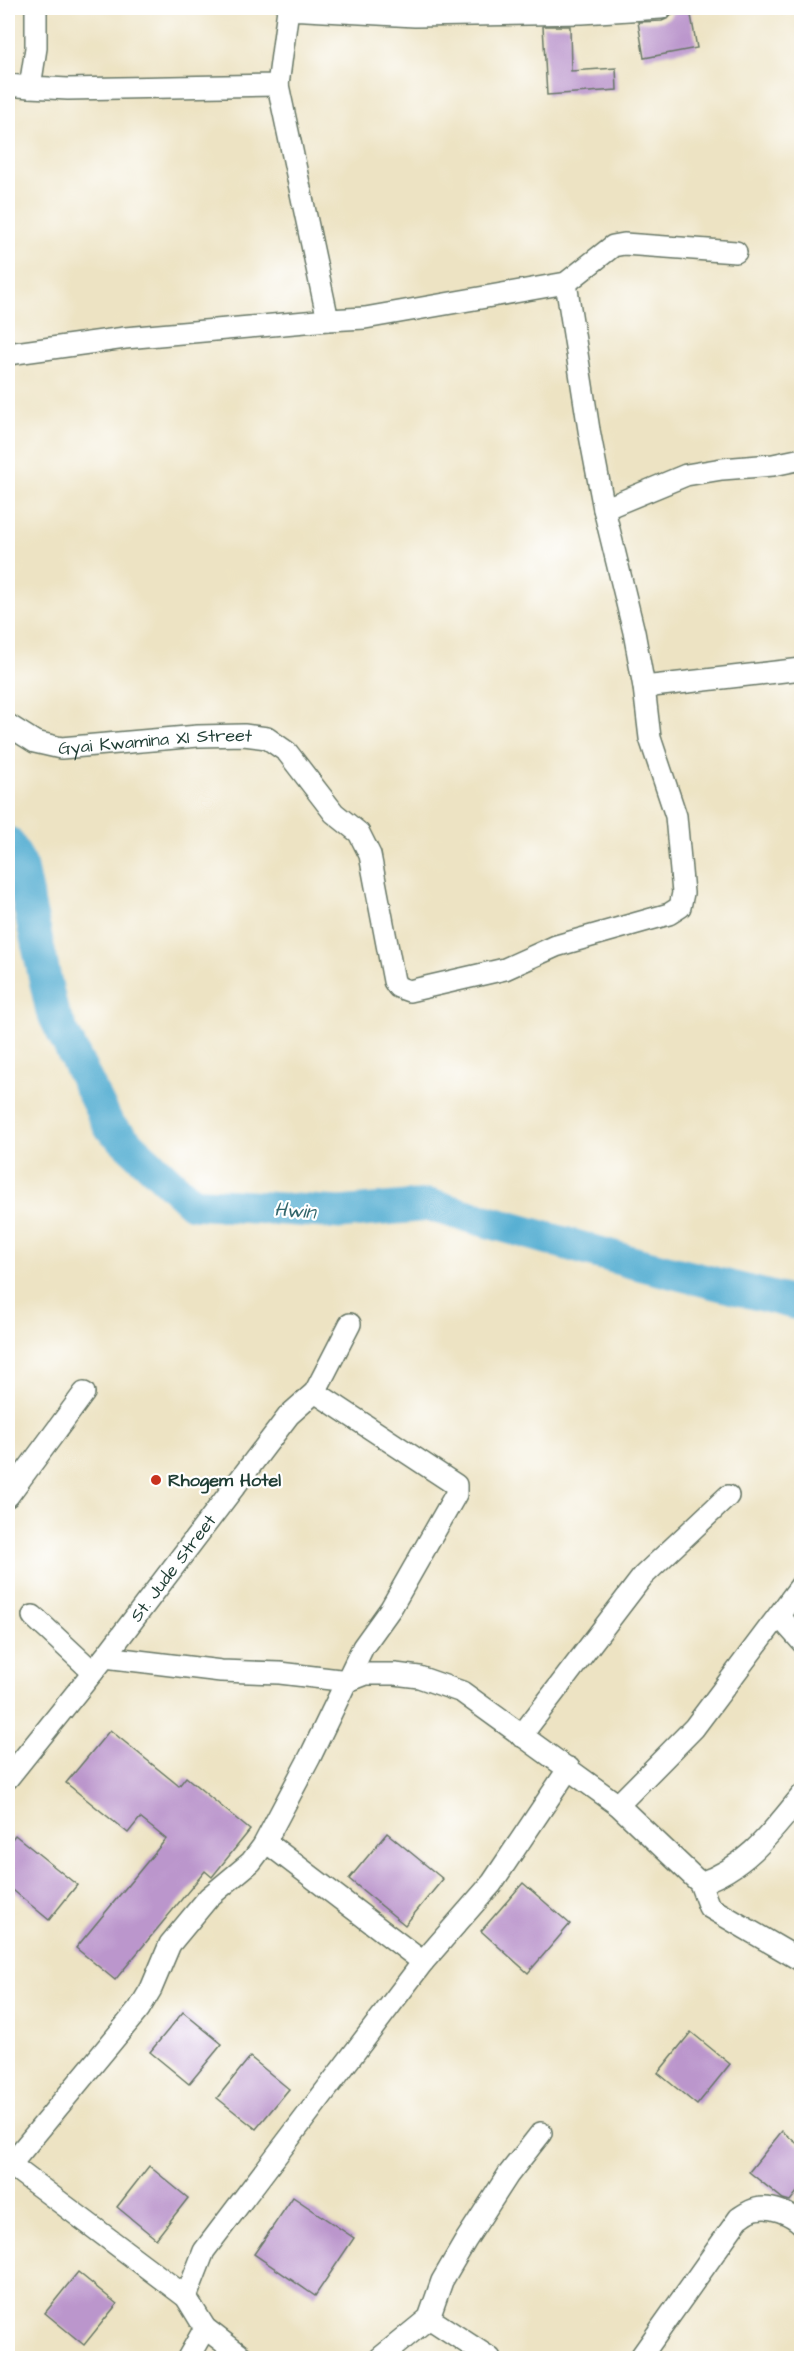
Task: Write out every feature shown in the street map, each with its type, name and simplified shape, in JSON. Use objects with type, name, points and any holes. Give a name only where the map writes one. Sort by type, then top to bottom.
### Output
[{"type":"street","points":[[30,87],[36,48],[36,8]]},
{"type":"street","points":[[328,320],[278,85],[288,8],[415,16],[582,13],[661,8]]},
{"type":"street","points":[[8,85],[68,89],[278,85]]},
{"type":"street","points":[[8,354],[125,338],[364,318],[566,282],[613,246],[624,244],[736,252]]},
{"type":"street","points":[[566,282],[604,509],[634,632],[644,687],[801,669]]},
{"type":"street","points":[[604,509],[686,475],[722,469],[773,465],[801,459]]},
{"type":"street","name":"Gyai Kwamina XI Street","points":[[8,725],[35,742],[61,748],[198,736],[244,735],[267,738],[287,752],[334,813],[359,832],[370,855],[394,981],[398,987],[409,991],[505,969],[555,946],[669,914],[680,907],[683,893],[676,816],[650,738],[644,687]]},
{"type":"street","name":"St. Jude Street","points":[[8,1778],[99,1665],[289,1415],[315,1392],[350,1324]]},
{"type":"street","points":[[244,2358],[205,2328],[186,2297],[9,2164],[139,2009],[151,1989],[170,1944],[208,1897],[251,1862],[266,1842],[363,1647],[391,1608],[457,1490],[456,1485],[315,1392]]},
{"type":"street","points":[[8,1496],[84,1393]]},
{"type":"street","points":[[521,1736],[643,1576],[728,1496]]},
{"type":"street","points":[[618,1805],[694,1728],[801,1584]]},
{"type":"street","points":[[33,1616],[99,1665],[280,1673],[348,1681],[366,1674],[395,1674],[418,1677],[462,1692],[618,1805],[700,1883],[709,1907],[801,1961]]},
{"type":"street","points":[[779,1616],[801,1642]]},
{"type":"street","points":[[186,2297],[204,2252],[423,1962],[492,1883],[569,1768]]},
{"type":"street","points":[[700,1883],[719,1876],[745,1859],[801,1795]]},
{"type":"street","points":[[266,1842],[423,1962]]},
{"type":"street","points":[[380,2358],[429,2318],[442,2281],[466,2240],[508,2175],[541,2133]]},
{"type":"street","points":[[639,2358],[739,2218],[754,2209],[768,2208],[788,2215],[801,2224]]},
{"type":"street","points":[[429,2318],[490,2358]]},
{"type":"street","points":[[188,2358],[205,2328]]},
{"type":"building","points":[[690,10],[697,48],[644,58],[638,22],[662,21],[673,13]]},
{"type":"building","points":[[543,26],[570,26],[571,71],[616,68],[617,90],[547,95]]},
{"type":"building","points":[[110,1730],[179,1786],[186,1777],[250,1830],[212,1877],[205,1871],[115,1980],[76,1948],[166,1839],[140,1818],[128,1833],[66,1783]]},
{"type":"building","points":[[387,1833],[443,1879],[405,1925],[349,1879]]},
{"type":"building","points":[[15,1835],[77,1885],[49,1920],[8,1886],[8,1844]]},
{"type":"building","points":[[523,1883],[570,1924],[528,1973],[481,1931]]},
{"type":"building","points":[[183,2012],[222,2044],[189,2084],[150,2052]]},
{"type":"building","points":[[691,2032],[730,2064],[697,2105],[658,2073]]},
{"type":"building","points":[[250,2057],[289,2089],[256,2129],[217,2098]]},
{"type":"building","points":[[782,2131],[801,2147],[801,2187],[790,2201],[783,2199],[749,2172]]},
{"type":"building","points":[[149,2166],[188,2198],[156,2239],[117,2207]]},
{"type":"building","points":[[293,2197],[354,2238],[315,2296],[254,2254]]},
{"type":"building","points":[[78,2272],[117,2304],[84,2345],[45,2313]]},
{"type":"waterway","name":"Hwin","points":[[8,843],[20,864],[52,1011],[109,1126],[192,1203],[340,1213],[429,1205],[635,1263],[802,1305]]},
{"type":"place","name":"Rhogem Hotel","points":[[156,1480]]}]
